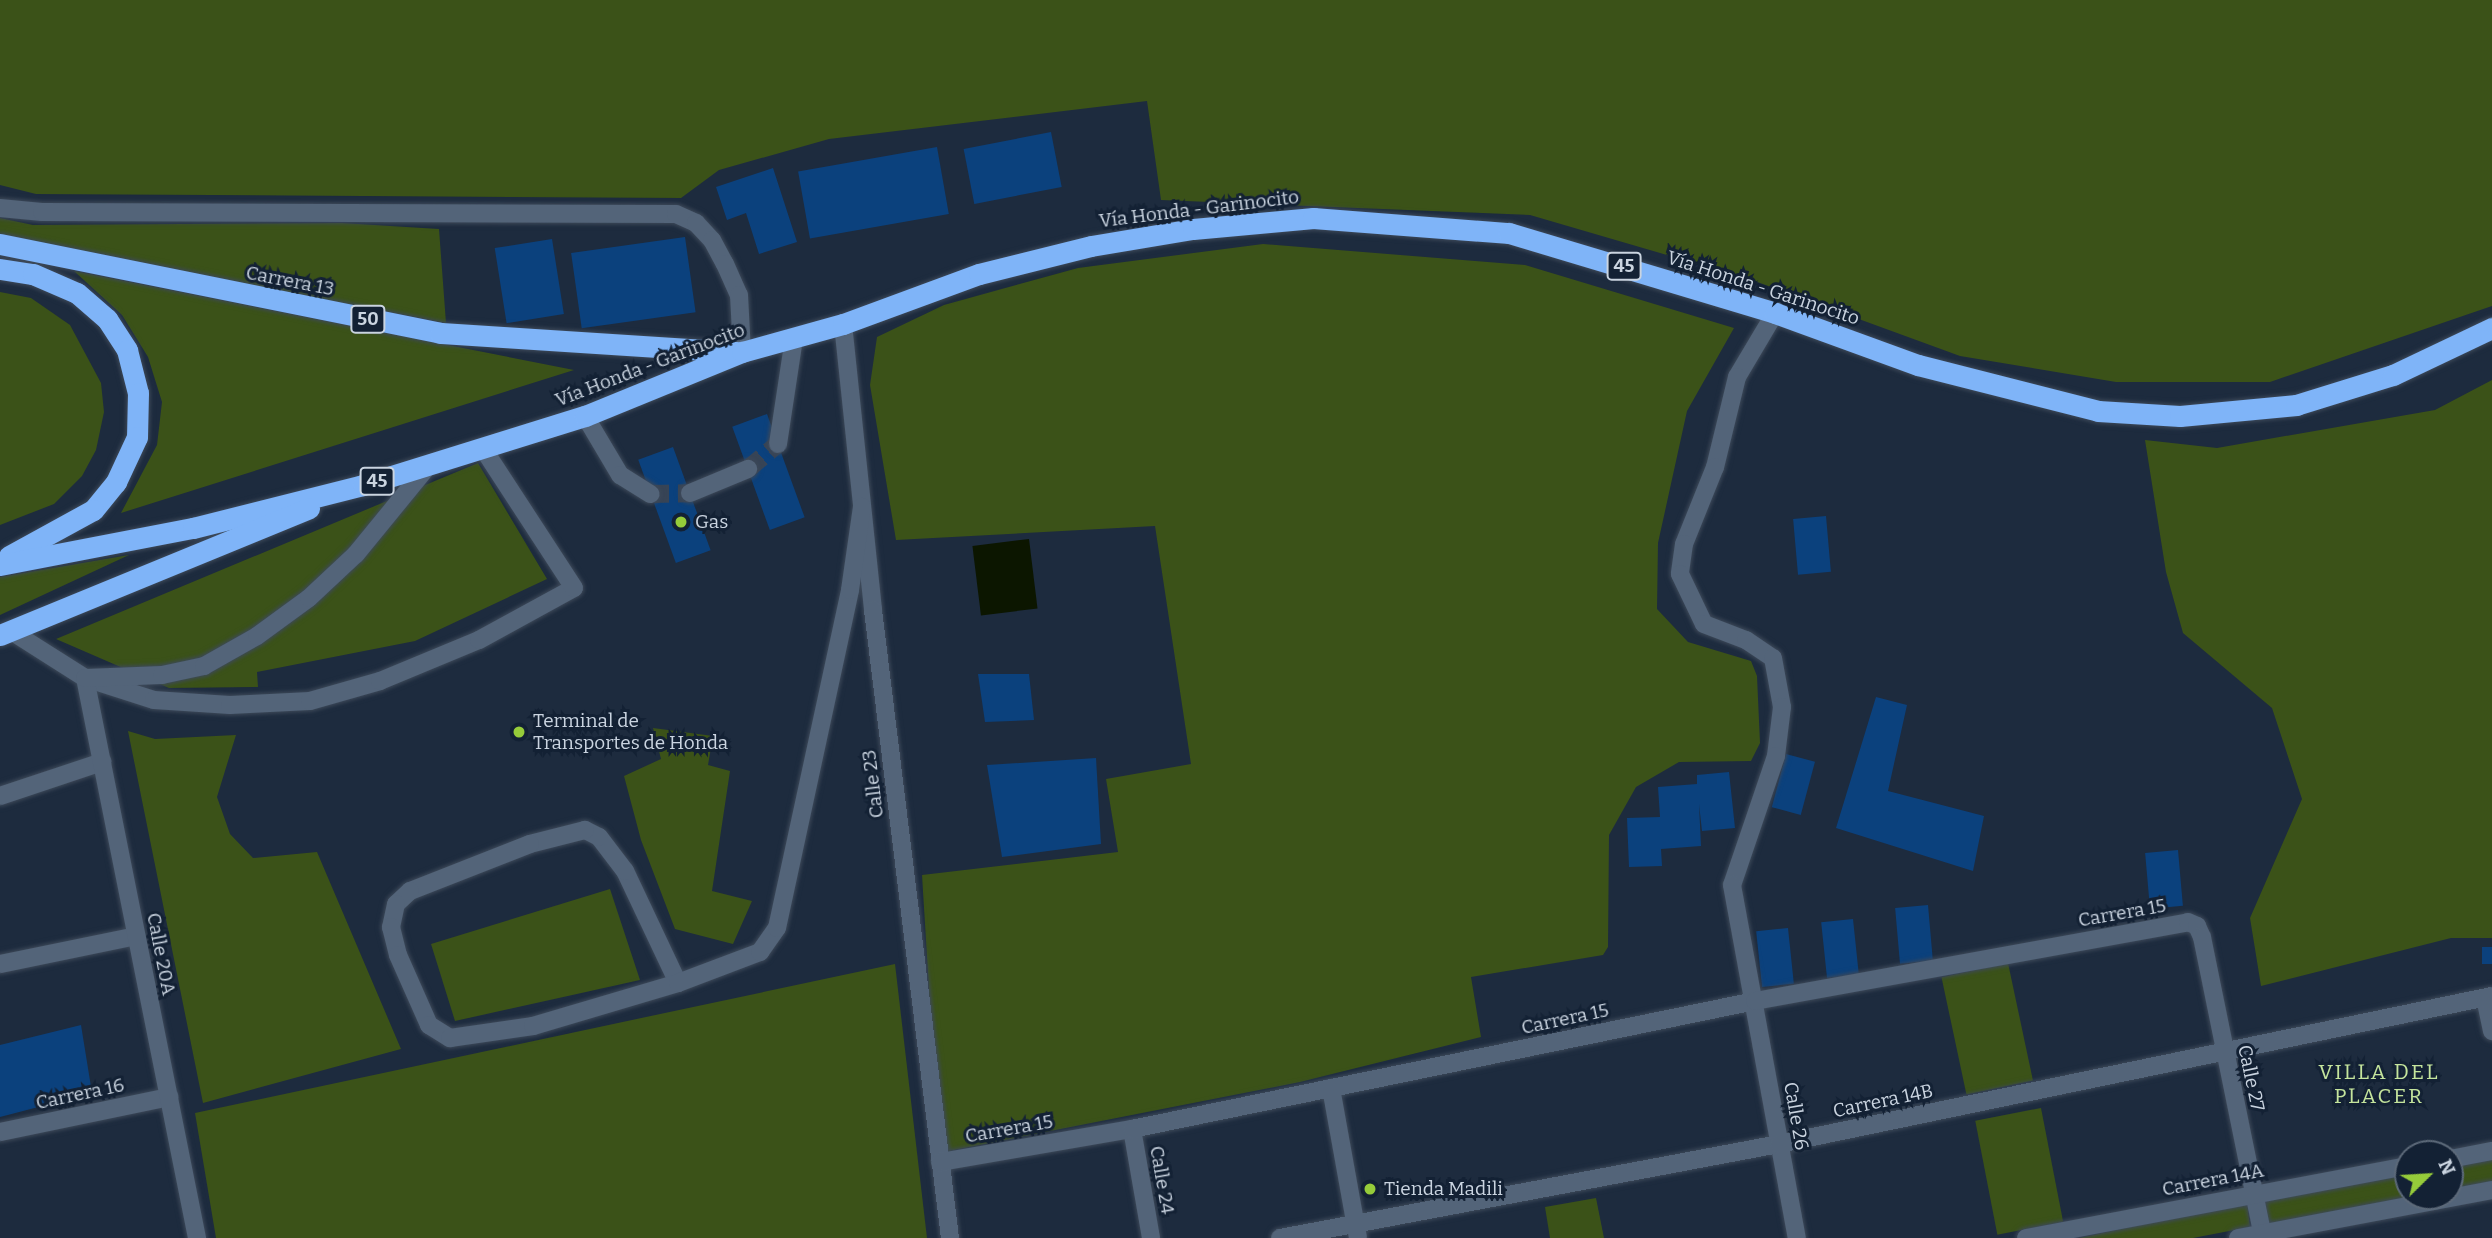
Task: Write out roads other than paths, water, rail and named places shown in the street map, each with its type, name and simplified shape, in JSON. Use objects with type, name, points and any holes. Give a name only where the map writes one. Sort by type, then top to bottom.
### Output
[{"type":"highway","name":"Vía Honda - Garinocito","points":[[0,563],[193,528],[363,485],[484,450],[584,416],[742,352],[843,324],[979,274],[1091,246],[1193,229],[1313,218],[1509,233],[1775,313],[1918,365],[2045,400],[2098,411],[2180,416],[2296,405],[2393,375],[2492,328]]},
{"type":"highway","name":"Carrera 13","points":[[0,244],[440,333],[742,352]]},
{"type":"highway","points":[[0,269],[33,274],[77,293],[107,319],[127,350],[138,393],[137,437],[116,482],[93,510],[0,563]]},
{"type":"highway","points":[[5,633],[363,485]]},
{"type":"street","points":[[0,208],[41,212],[676,214],[704,231],[725,264],[739,295],[742,352]]},
{"type":"street","name":"Calle 26","points":[[1775,313],[1737,377],[1715,467],[1684,544],[1680,574],[1704,624],[1746,640],[1773,658],[1782,707],[1776,756],[1732,885],[1797,1238]]},
{"type":"street","name":"Calle 23","points":[[843,324],[862,507],[950,1238]]},
{"type":"street","points":[[778,444],[794,338]]},
{"type":"street","points":[[584,416],[620,475],[651,494]]},
{"type":"street","points":[[5,633],[85,678],[154,700],[230,705],[310,701],[380,681],[479,640],[574,588],[484,450]]},
{"type":"street","points":[[85,678],[162,675],[204,666],[257,636],[309,598],[356,554],[428,466]]},
{"type":"street","points":[[690,493],[748,469]]},
{"type":"street","points":[[678,983],[625,871],[599,837],[585,830],[530,844],[410,891],[396,904],[391,927],[398,955],[429,1025],[450,1038],[533,1026],[678,983],[760,951],[776,928],[850,590],[862,507]]},
{"type":"street","name":"Calle 20A","points":[[85,678],[197,1238]]},
{"type":"street","points":[[0,796],[102,762]]},
{"type":"street","name":"Carrera 15","points":[[940,1162],[1132,1129],[1755,1001],[2188,922],[2197,926]]},
{"type":"street","name":"Calle 27","points":[[2197,926],[2262,1236]]},
{"type":"street","points":[[0,964],[136,936]]},
{"type":"street","points":[[2489,997],[2492,1031]]},
{"type":"street","name":"Carrera 14B","points":[[1280,1238],[1356,1231],[2489,997]]},
{"type":"street","points":[[1331,1088],[1356,1231]]},
{"type":"street","name":"Carrera 16","points":[[0,1132],[169,1097]]},
{"type":"street","name":"Calle 24","points":[[1132,1129],[1151,1238]]},
{"type":"street","points":[[2464,1156],[2492,1151]]},
{"type":"street","name":"Carrera 14A","points":[[2026,1238],[2394,1168]]},
{"type":"street","points":[[2238,1238],[2262,1236],[2492,1190]]},
{"type":"tunnel","points":[[748,469],[778,444]]},
{"type":"tunnel","points":[[651,494],[690,493]]},
{"type":"place","name":"Gas","points":[[681,522]]},
{"type":"place","name":"Terminal de Transportes de Honda","points":[[519,732]]},
{"type":"place","name":"Tienda Madili","points":[[1370,1189]]},
{"type":"district","name":"VILLA DEL PLACER","points":[[2379,1084]]}]
